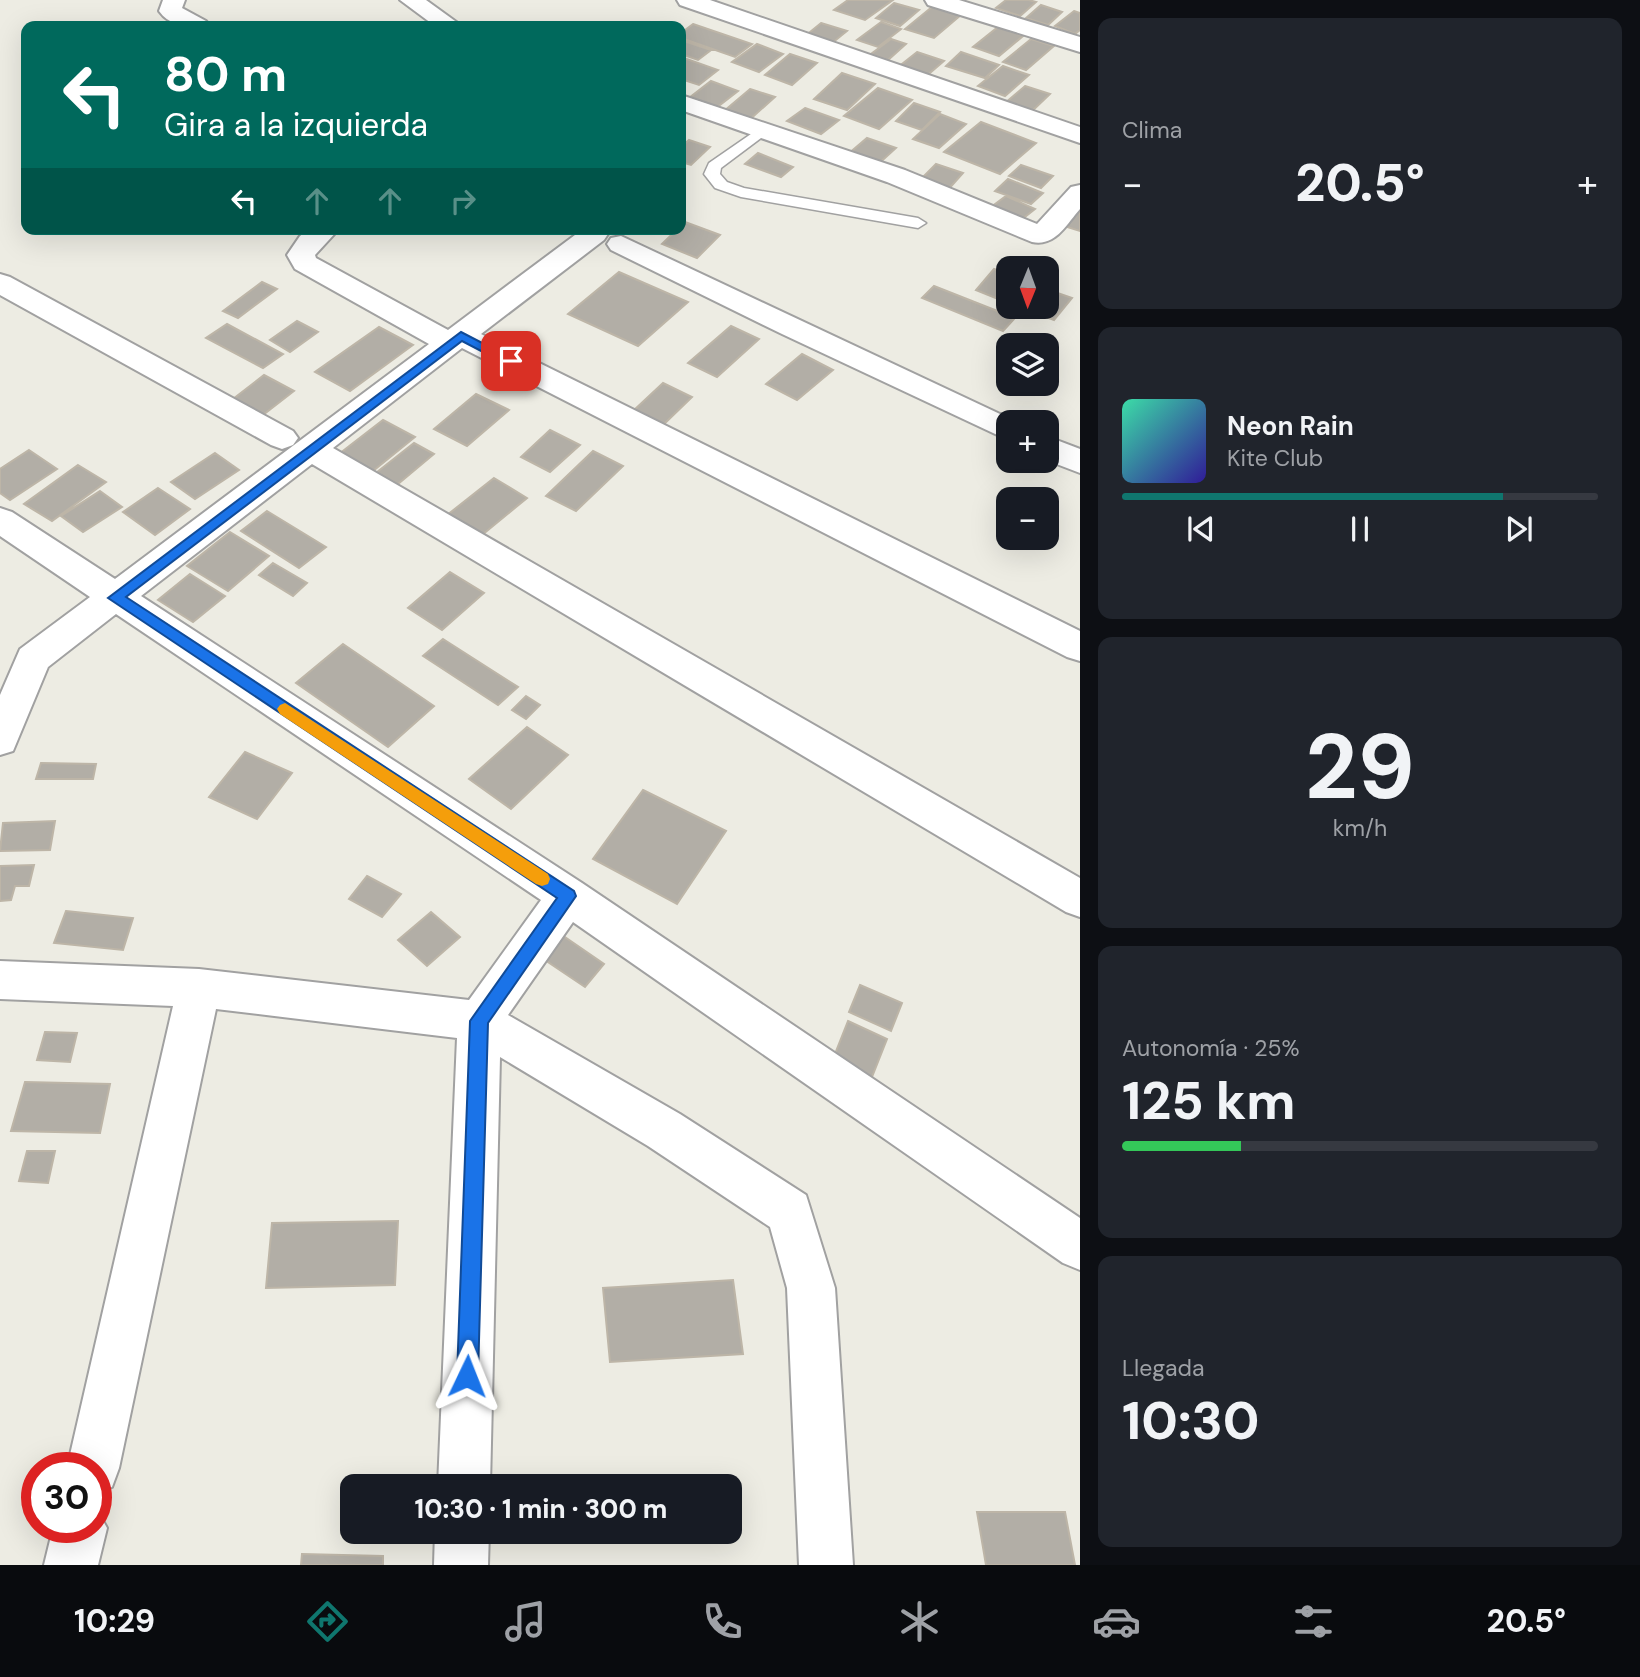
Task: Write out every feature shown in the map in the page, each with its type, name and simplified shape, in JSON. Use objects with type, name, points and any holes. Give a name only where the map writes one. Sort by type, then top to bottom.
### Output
[{"type":"street","points":[[174,0],[170,11],[189,21]]},
{"type":"street","points":[[411,0],[442,21]]},
{"type":"street","points":[[936,0],[1080,45]]},
{"type":"street","points":[[693,6],[1080,135]]},
{"type":"street","points":[[686,104],[896,176],[1042,236],[1080,193]]},
{"type":"street","points":[[319,235],[301,255],[305,263],[455,340],[1080,648]]},
{"type":"street","points":[[0,740],[33,659],[116,598],[296,444],[608,239],[996,424]]},
{"type":"street","points":[[0,283],[296,444],[1080,899]]},
{"type":"street","points":[[1059,453],[1080,462]]},
{"type":"street","points":[[0,520],[568,896],[1080,1246]]},
{"type":"street","points":[[464,1474],[479,1021],[568,896]]},
{"type":"street","points":[[0,980],[199,988],[479,1021],[664,1130],[789,1212],[811,1288],[826,1565]]},
{"type":"street","points":[[97,1452],[199,988]]},
{"type":"street","points":[[71,1565],[76,1543]]},
{"type":"street","points":[[461,1565],[462,1544]]},
{"type":"lane","points":[[764,129],[715,166],[712,174],[721,186],[741,192],[918,223]]},
{"type":"building","points":[[848,0],[893,0],[865,20],[834,10]]},
{"type":"building","points":[[1006,0],[1036,2],[1020,16],[996,8]]},
{"type":"building","points":[[894,3],[919,10],[900,26],[876,18]]},
{"type":"building","points":[[1041,5],[1062,12],[1048,25],[1026,18]]},
{"type":"building","points":[[933,6],[961,15],[934,38],[905,29]]},
{"type":"building","points":[[1074,11],[1080,13],[1080,30],[1075,34],[1055,26]]},
{"type":"building","points":[[881,22],[901,29],[878,47],[857,40]]},
{"type":"building","points":[[821,23],[847,31],[831,44],[805,36]]},
{"type":"building","points":[[693,24],[752,44],[735,57],[686,40],[686,29]]},
{"type":"building","points":[[998,27],[1023,36],[999,56],[973,47]]},
{"type":"building","points":[[891,39],[906,44],[888,60],[871,54]]},
{"type":"building","points":[[1031,39],[1054,46],[1026,70],[1003,62]]},
{"type":"building","points":[[686,42],[711,50],[698,60],[686,56]]},
{"type":"building","points":[[757,44],[783,54],[759,72],[732,62]]},
{"type":"building","points":[[917,52],[944,61],[924,78],[897,68]]},
{"type":"building","points":[[961,52],[999,65],[985,78],[946,66]]},
{"type":"building","points":[[790,54],[817,63],[792,85],[765,75]]},
{"type":"building","points":[[686,59],[718,70],[699,85],[686,81]]},
{"type":"building","points":[[1003,66],[1029,75],[1005,96],[978,86]]},
{"type":"building","points":[[842,73],[875,84],[847,110],[814,99]]},
{"type":"building","points":[[711,81],[738,91],[716,108],[689,98]]},
{"type":"building","points":[[1025,86],[1050,94],[1030,113],[1004,104]]},
{"type":"building","points":[[878,88],[912,100],[879,129],[844,116]]},
{"type":"building","points":[[750,89],[775,97],[748,121],[723,112]]},
{"type":"building","points":[[914,103],[940,112],[922,130],[896,121]]},
{"type":"building","points":[[805,108],[839,120],[821,134],[787,121]]},
{"type":"building","points":[[940,114],[966,124],[939,148],[913,139]]},
{"type":"building","points":[[981,122],[1036,143],[1000,174],[944,152]]},
{"type":"building","points":[[867,138],[896,148],[876,166],[847,155]]},
{"type":"building","points":[[689,140],[710,147],[691,165],[686,164],[686,143]]},
{"type":"building","points":[[758,153],[793,167],[781,177],[745,164]]},
{"type":"building","points":[[936,164],[963,173],[946,192],[918,182]]},
{"type":"building","points":[[1021,165],[1053,176],[1041,188],[1009,176]]},
{"type":"building","points":[[1008,179],[1043,193],[1031,204],[995,191]]},
{"type":"building","points":[[1006,196],[1035,209],[1016,224],[987,210]]},
{"type":"building","points":[[1080,207],[1080,231],[1064,226]]},
{"type":"building","points":[[686,222],[720,235],[697,258],[662,244],[671,235],[686,235]]},
{"type":"building","points":[[994,269],[996,270],[996,298],[976,290]]},
{"type":"building","points":[[619,272],[688,302],[638,346],[568,314]]},
{"type":"building","points":[[262,282],[277,289],[238,318],[223,311]]},
{"type":"building","points":[[934,286],[996,310],[996,319],[1014,319],[1003,331],[922,298]]},
{"type":"building","points":[[1059,294],[1072,298],[1059,314]]},
{"type":"building","points":[[297,321],[318,332],[290,352],[270,340]]},
{"type":"building","points":[[227,324],[283,354],[263,368],[206,338]]},
{"type":"building","points":[[731,326],[759,339],[717,377],[688,363]]},
{"type":"building","points":[[379,327],[413,345],[350,391],[315,372]]},
{"type":"building","points":[[802,354],[833,370],[797,400],[766,384]]},
{"type":"building","points":[[264,375],[294,391],[259,418],[229,402]]},
{"type":"building","points":[[663,383],[692,397],[662,426],[632,412]]},
{"type":"building","points":[[476,394],[509,410],[467,446],[434,429]]},
{"type":"building","points":[[383,420],[415,437],[368,475],[335,457]]},
{"type":"building","points":[[550,430],[580,445],[550,472],[521,457]]},
{"type":"building","points":[[414,443],[434,454],[398,484],[377,472]]},
{"type":"building","points":[[29,450],[57,469],[10,500],[0,493],[0,469]]},
{"type":"building","points":[[593,451],[623,466],[576,511],[546,496]]},
{"type":"building","points":[[215,453],[239,470],[195,499],[171,482]]},
{"type":"building","points":[[78,465],[106,482],[52,521],[24,504]]},
{"type":"building","points":[[494,478],[527,498],[471,544],[437,523]]},
{"type":"building","points":[[158,488],[190,509],[155,535],[123,512]]},
{"type":"building","points":[[100,491],[122,507],[83,532],[61,516]]},
{"type":"building","points":[[267,511],[326,547],[299,568],[241,531]]},
{"type":"building","points":[[230,532],[269,556],[228,591],[187,566]]},
{"type":"building","points":[[273,563],[307,583],[293,596],[259,575]]},
{"type":"building","points":[[450,572],[484,593],[442,630],[408,608]]},
{"type":"building","points":[[190,574],[225,596],[193,622],[158,600]]},
{"type":"building","points":[[443,639],[518,687],[498,705],[423,656]]},
{"type":"building","points":[[343,644],[434,706],[388,747],[296,683]]},
{"type":"building","points":[[526,696],[540,705],[526,719],[512,710]]},
{"type":"building","points":[[527,727],[568,755],[511,809],[469,779]]},
{"type":"building","points":[[245,752],[292,773],[257,819],[209,797]]},
{"type":"building","points":[[41,763],[96,764],[93,779],[36,779]]},
{"type":"building","points":[[643,790],[726,831],[677,904],[593,859]]},
{"type":"building","points":[[55,821],[50,850],[0,851],[3,823]]},
{"type":"building","points":[[34,865],[29,886],[15,886],[11,900],[0,901],[0,866]]},
{"type":"building","points":[[367,876],[401,894],[382,917],[349,899]]},
{"type":"building","points":[[66,911],[133,918],[123,950],[54,943]]},
{"type":"building","points":[[431,912],[460,937],[427,966],[398,940]]},
{"type":"building","points":[[562,935],[604,964],[585,987],[542,958]]},
{"type":"building","points":[[860,985],[902,1003],[891,1031],[849,1012]]},
{"type":"building","points":[[848,1021],[887,1039],[872,1077],[833,1059]]},
{"type":"building","points":[[45,1032],[77,1033],[70,1062],[37,1060]]},
{"type":"building","points":[[25,1082],[110,1084],[100,1133],[11,1131]]},
{"type":"building","points":[[27,1151],[55,1151],[48,1183],[19,1181]]},
{"type":"building","points":[[398,1221],[395,1285],[266,1288],[272,1223]]},
{"type":"building","points":[[733,1280],[743,1354],[610,1362],[603,1288]]},
{"type":"building","points":[[977,1512],[1065,1512],[1075,1565],[986,1565]]},
{"type":"building","points":[[302,1554],[383,1556],[383,1565],[301,1565]]},
{"type":"slow traffic","points":[[285,709],[542,879]]},
{"type":"route","points":[[467,1376],[479,1021],[568,896],[116,598],[461,336],[511,361]]}]
